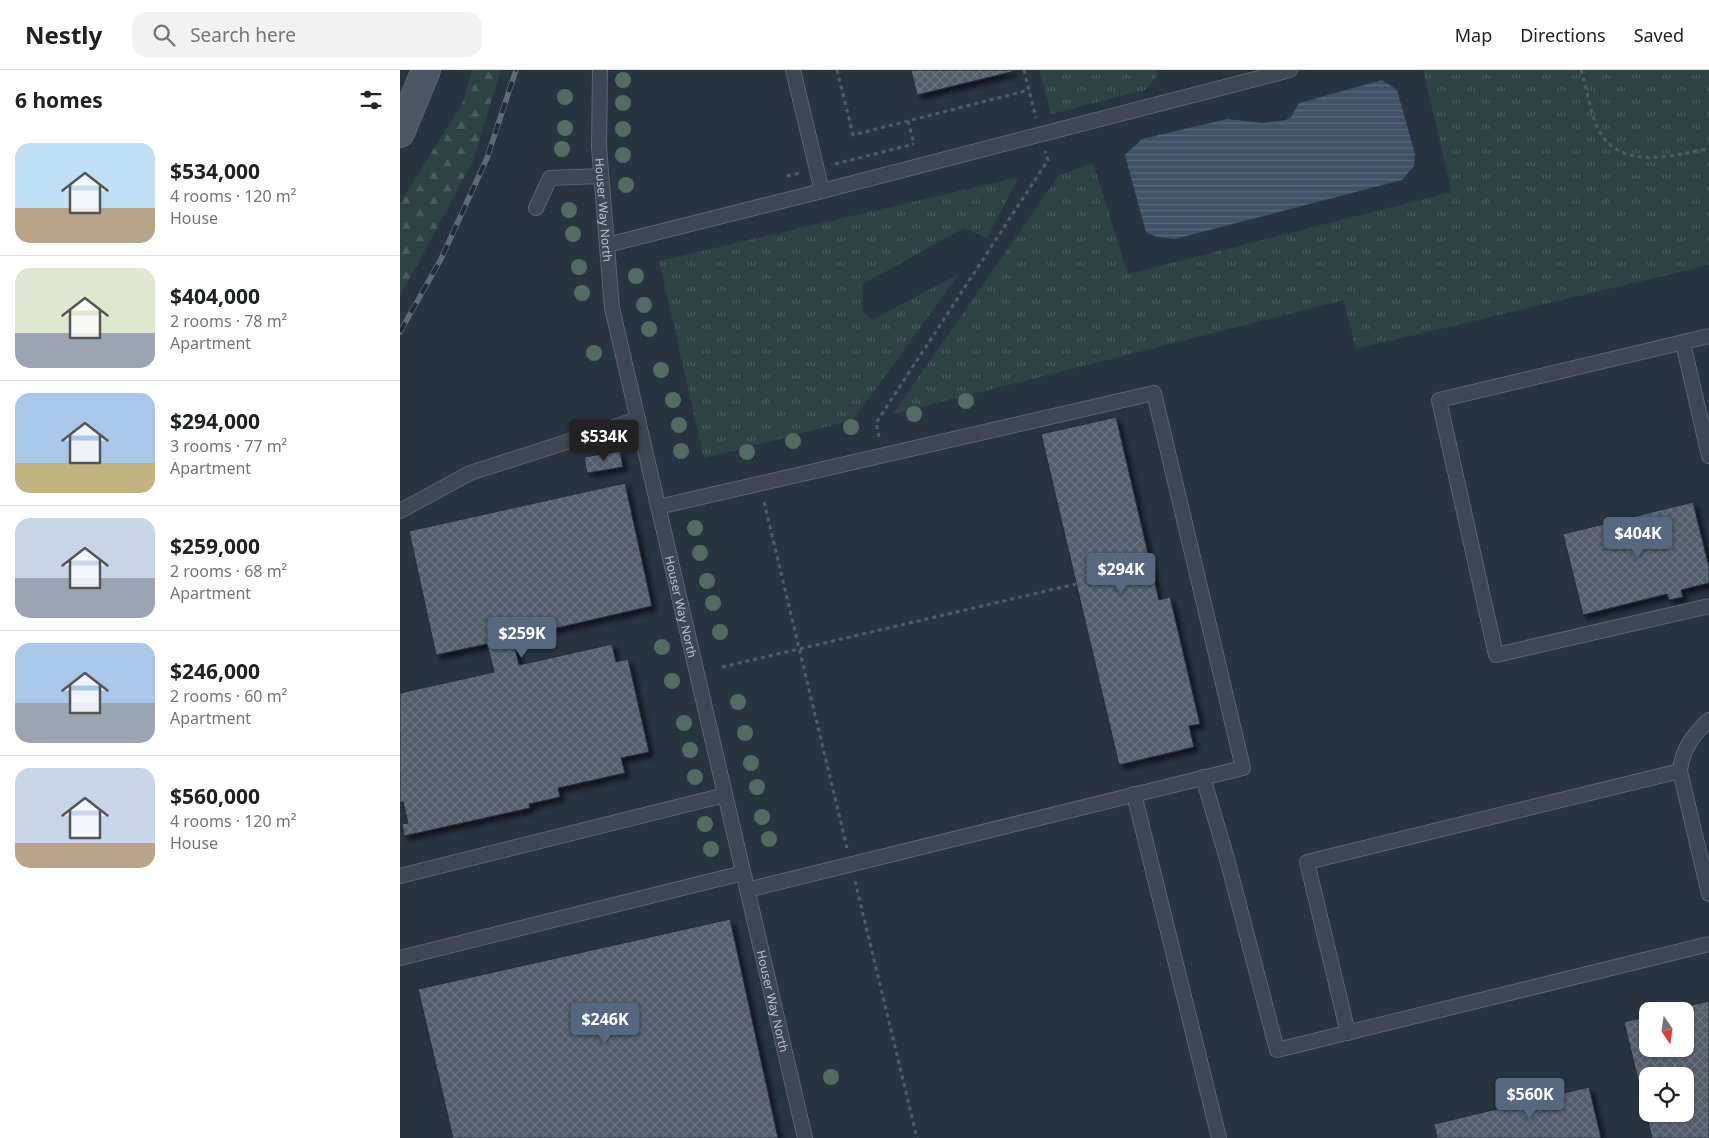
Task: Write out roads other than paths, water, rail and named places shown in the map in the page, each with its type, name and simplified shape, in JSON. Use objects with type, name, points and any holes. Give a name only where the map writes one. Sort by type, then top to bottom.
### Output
[{"type":"main road","points":[[400,133],[426,70]]},
{"type":"lane","name":"Houser Way North","points":[[600,70],[599,147],[612,308],[805,1138]]},
{"type":"lane","points":[[793,70],[822,191]]},
{"type":"lane","points":[[607,245],[1290,70]]},
{"type":"lane","points":[[536,208],[550,178],[602,176]]},
{"type":"lane","points":[[1709,336],[1439,400],[1496,655],[1709,606]]},
{"type":"lane","points":[[1682,342],[1709,456]]},
{"type":"lane","points":[[658,507],[1154,393],[1244,768],[747,890]]},
{"type":"lane","points":[[400,511],[470,473],[638,419]]},
{"type":"lane","points":[[1709,720],[1694,734],[1681,756],[1680,771],[1709,894]]},
{"type":"lane","points":[[1348,1033],[1306,862],[1680,771]]},
{"type":"lane","points":[[1203,777],[1228,859],[1277,1050],[1709,944]]},
{"type":"lane","points":[[1134,794],[1219,1138]]},
{"type":"lane","points":[[400,876],[725,795]]},
{"type":"lane","points":[[400,958],[743,873]]},
{"type":"water","points":[[1382,80],[1397,90],[1415,154],[1414,166],[1402,180],[1175,239],[1157,237],[1146,232],[1125,155],[1142,139],[1227,119],[1263,123],[1286,120],[1291,117],[1299,103]]},
{"type":"railway","points":[[400,332],[441,259],[487,158],[516,70]]}]
